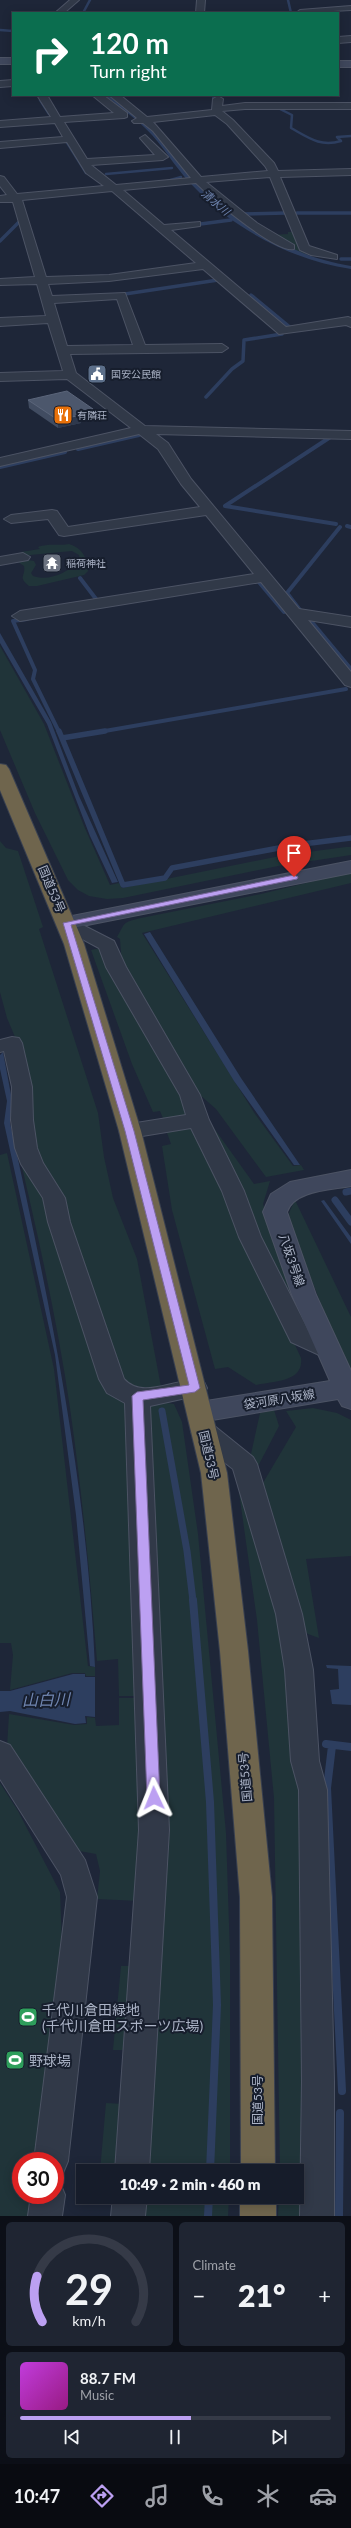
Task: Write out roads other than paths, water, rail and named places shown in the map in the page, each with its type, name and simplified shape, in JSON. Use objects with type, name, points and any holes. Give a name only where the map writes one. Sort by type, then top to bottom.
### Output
[{"type":"highway","name":"国道53号","points":[[0,769],[67,923],[130,1131],[214,1473],[234,1651],[256,1897],[258,2164]]},
{"type":"highway","points":[[258,2204],[258,2216]]},
{"type":"main road","points":[[0,61],[12,62]]},
{"type":"main road","points":[[339,64],[351,64]]},
{"type":"main road","points":[[67,923],[351,867]]},
{"type":"main road","name":"八坂3号線","points":[[348,1394],[304,1295],[275,1212],[279,1200],[298,1188],[351,1178]]},
{"type":"main road","name":"袋河原八坂線","points":[[199,1410],[348,1394]]},
{"type":"street","points":[[59,12],[75,0]]},
{"type":"street","points":[[200,12],[201,0]]},
{"type":"street","points":[[310,12],[351,8]]},
{"type":"street","points":[[339,40],[351,39]]},
{"type":"street","points":[[0,84],[12,83]]},
{"type":"street","points":[[43,96],[57,116],[90,171],[114,188],[283,331],[350,322]]},
{"type":"street","points":[[85,162],[164,157],[126,118],[98,96]]},
{"type":"street","points":[[115,96],[156,129],[198,180],[237,214],[290,247]]},
{"type":"street","points":[[218,96],[218,110],[263,157],[274,174],[304,248],[311,252],[333,257],[346,257]]},
{"type":"street","points":[[57,116],[145,120],[250,106],[351,106]]},
{"type":"street","points":[[0,124],[114,108]]},
{"type":"street","points":[[0,145],[71,139]]},
{"type":"street","points":[[0,199],[274,174],[351,172]]},
{"type":"street","points":[[0,179],[18,202],[44,282],[70,375],[163,446],[186,481],[211,510],[263,577],[351,682]]},
{"type":"street","points":[[162,228],[196,224]]},
{"type":"street","points":[[0,282],[44,282],[109,278],[206,265]]},
{"type":"street","points":[[49,300],[121,295],[140,349]]},
{"type":"street","points":[[0,322],[54,319]]},
{"type":"street","points":[[64,350],[221,349]]},
{"type":"street","points":[[0,377],[70,375]]},
{"type":"street","points":[[0,462],[141,430],[351,435]]},
{"type":"street","points":[[11,519],[52,514],[64,532],[211,510]]},
{"type":"street","points":[[0,561],[23,558]]},
{"type":"street","points":[[20,616],[263,577]]},
{"type":"street","points":[[294,613],[351,622]]},
{"type":"street","points":[[67,923],[107,945],[116,967],[190,1096],[198,1120],[233,1191],[250,1237],[299,1336],[328,1350]]},
{"type":"street","points":[[0,1046],[12,1043],[22,1087],[22,1120],[26,1148],[34,1168],[54,1198],[59,1222],[106,1364],[116,1386],[124,1393],[199,1410],[244,1464],[289,1614],[299,1670],[305,1761],[313,1790],[318,2081],[317,2216]]},
{"type":"street","points":[[130,1131],[198,1120]]},
{"type":"street","points":[[132,2164],[154,1830],[137,1396]]},
{"type":"street","points":[[0,1754],[74,1870],[82,1897],[52,2152]]},
{"type":"street","points":[[45,2216],[47,2204]]},
{"type":"street","points":[[128,2216],[129,2204]]},
{"type":"water","name":"清水川","points":[[105,96],[115,98],[127,105],[140,116],[197,182],[260,228],[286,245],[300,252],[331,262],[351,266],[351,269],[309,259],[288,251],[247,230],[229,218],[190,183],[152,135],[129,114]]},
{"type":"water","points":[[0,633],[51,722],[79,796],[118,882],[112,883],[90,836],[47,724],[0,643]]},
{"type":"water","points":[[150,932],[241,1078],[300,1165],[294,1165],[234,1081],[144,934]]},
{"type":"water","points":[[3,1052],[12,1100],[10,1123],[39,1258],[75,1461],[91,1598],[95,1667],[90,1666],[76,1515],[55,1355],[4,1123],[7,1101],[0,1069],[0,1055]]},
{"type":"water","points":[[324,1200],[351,1237],[351,1244],[321,1201]]},
{"type":"water","points":[[326,1665],[351,1666],[351,1705],[332,1704],[330,1690],[339,1689],[338,1669],[327,1668]]},
{"type":"water","name":"山白川","points":[[73,1674],[85,1674],[85,1677],[95,1677],[95,1717],[85,1716],[86,1723],[75,1724],[10,1711],[0,1712],[0,1691],[10,1691]]},
{"type":"waterway","points":[[84,12],[90,0]]},
{"type":"waterway","points":[[288,0],[291,12]]},
{"type":"waterway","points":[[0,30],[12,31]]},
{"type":"waterway","points":[[213,96],[214,107]]},
{"type":"waterway","points":[[40,100],[49,114]]},
{"type":"waterway","points":[[278,108],[292,115],[291,128],[315,140],[334,143],[341,141],[337,137],[351,136]]},
{"type":"waterway","points":[[66,141],[86,173]]},
{"type":"waterway","points":[[106,174],[172,168]]},
{"type":"waterway","points":[[167,181],[181,177]]},
{"type":"waterway","points":[[240,214],[286,213]]},
{"type":"waterway","points":[[297,213],[351,213]]},
{"type":"waterway","name":"清水川","points":[[193,225],[231,220]]},
{"type":"waterway","points":[[0,241],[19,222]]},
{"type":"waterway","points":[[341,259],[351,259]]},
{"type":"waterway","points":[[125,294],[218,280]]},
{"type":"waterway","points":[[251,295],[291,328]]},
{"type":"waterway","points":[[206,397],[232,369],[243,361],[244,340],[282,334],[276,329]]},
{"type":"waterway","points":[[78,449],[139,435]]},
{"type":"waterway","points":[[332,436],[225,506],[336,524]]},
{"type":"waterway","points":[[0,467],[65,452]]},
{"type":"waterway","points":[[347,526],[351,527]]},
{"type":"waterway","points":[[300,610],[287,593],[340,527]]},
{"type":"waterway","points":[[80,578],[96,599]]},
{"type":"waterway","points":[[253,582],[258,581],[284,612]]},
{"type":"waterway","points":[[27,619],[13,621],[35,670],[33,679],[59,732]]},
{"type":"waterway","points":[[311,621],[351,669]]},
{"type":"waterway","points":[[101,732],[346,689]]},
{"type":"waterway","points":[[59,731],[123,885],[165,878],[172,868],[295,845],[351,838]]},
{"type":"waterway","points":[[62,738],[101,732]]},
{"type":"waterway","points":[[346,1192],[351,1191]]},
{"type":"waterway","points":[[335,1200],[351,1222]]},
{"type":"waterway","points":[[162,1411],[187,1551],[193,1601]]},
{"type":"waterway","points":[[193,1600],[210,1802],[217,2005],[210,2164]]},
{"type":"waterway","points":[[326,1744],[351,1747]]},
{"type":"waterway","points":[[332,1746],[327,1788],[342,2091]]},
{"type":"waterway","points":[[339,2216],[340,2113]]},
{"type":"waterway","points":[[208,2216],[209,2204]]},
{"type":"place","name":"国安公民館","points":[[97,374]]},
{"type":"place","name":"有隣荘","points":[[63,415]]},
{"type":"place","name":"稲荷神社","points":[[52,563]]},
{"type":"place","name":"千代川倉田緑地 (千代川倉田スポーツ広場)","points":[[28,2017]]},
{"type":"place","name":"野球場","points":[[15,2060]]}]
